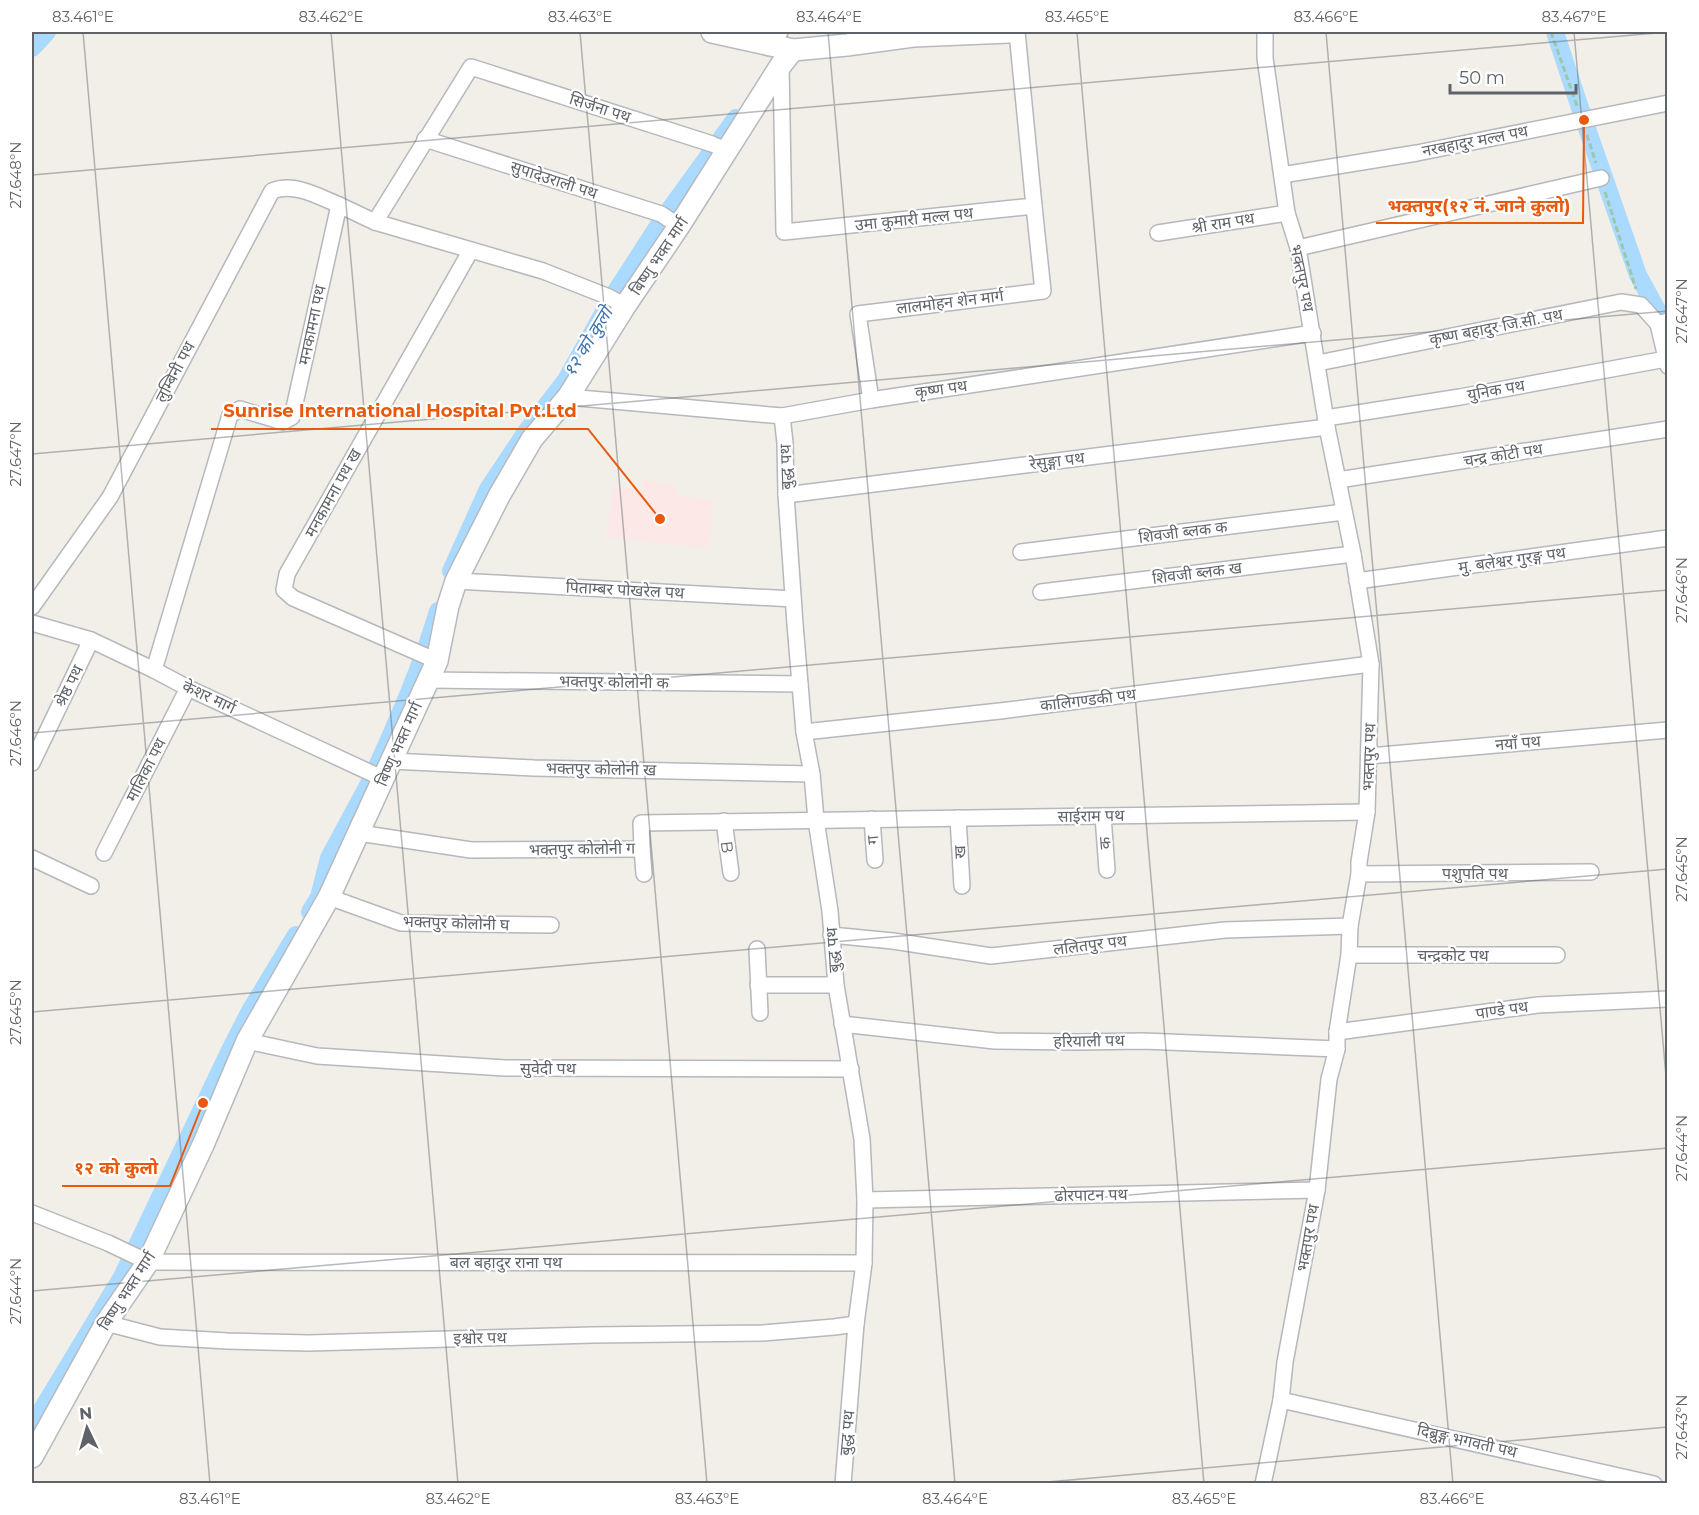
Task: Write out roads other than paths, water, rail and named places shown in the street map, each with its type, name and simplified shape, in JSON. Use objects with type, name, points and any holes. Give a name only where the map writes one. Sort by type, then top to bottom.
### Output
[{"type":"street","points":[[712,32],[775,38],[787,58],[847,45],[913,36],[1009,32]]},
{"type":"street","points":[[1017,32],[1034,206]]},
{"type":"street","name":"भक्तपुर पथ","points":[[1263,1484],[1281,1400],[1285,1362],[1317,1190],[1329,1079],[1336,1049],[1349,955],[1350,926],[1367,812],[1371,664],[1298,248],[1287,213],[1265,58],[1265,32]]},
{"type":"street","name":"बिष्णु भक्त मार्ग","points":[[32,1456],[106,1323],[148,1262],[203,1145],[248,1041],[329,897],[359,833],[380,772],[434,667],[456,581],[498,496],[532,439],[568,397],[617,302],[680,226],[720,147],[787,58]]},
{"type":"street","name":"उमा कुमारी मल्ल पथ","points":[[787,58],[784,232],[1034,206]]},
{"type":"street","name":"सिर्जना पथ","points":[[425,139],[471,67],[720,147]]},
{"type":"street","name":"नरबहादुर मल्ल पथ","points":[[1282,175],[1417,153],[1668,103]]},
{"type":"street","points":[[375,222],[425,139]]},
{"type":"street","name":"सुपादेउराली पथ","points":[[425,139],[661,214],[680,226]]},
{"type":"street","points":[[1298,248],[1601,178]]},
{"type":"street","name":"लुम्बिनी पथ","points":[[32,607],[110,497],[272,191],[281,187],[300,189],[339,205]]},
{"type":"street","points":[[339,205],[375,222],[543,271],[617,302]]},
{"type":"street","name":"मनकामना पथ","points":[[154,670],[230,415],[240,409],[284,422],[292,417],[339,205]]},
{"type":"street","name":"लालमोहन शेन मार्ग","points":[[871,399],[858,314],[1043,291],[1034,206]]},
{"type":"street","name":"श्री राम पथ","points":[[1158,233],[1287,213]]},
{"type":"street","name":"मनकामना पथ ख","points":[[434,667],[391,641],[293,598],[284,590],[287,574],[471,250]]},
{"type":"street","name":"कृष्ण बहादुर जि.सी. पथ","points":[[1318,363],[1621,302],[1641,305],[1662,323]]},
{"type":"street","points":[[1662,323],[1667,362]]},
{"type":"street","name":"कृष्ण पथ","points":[[568,397],[782,416],[871,399],[1313,333]]},
{"type":"street","name":"युनिक पथ","points":[[1327,422],[1667,362]]},
{"type":"street","name":"बुद्ध पथ","points":[[782,416],[804,732],[812,774],[816,820],[830,911],[836,985],[862,1139],[865,1200],[864,1263],[856,1324],[843,1484]]},
{"type":"street","name":"रेसुङ्गा पथ","points":[[786,495],[1327,422]]},
{"type":"street","name":"चन्द्र कोटी पथ","points":[[1338,480],[1668,429]]},
{"type":"street","name":"शिवजी ब्लक क","points":[[1021,552],[1344,512]]},
{"type":"street","name":"मु. बलेश्वर गुरङ्ग पथ","points":[[1357,581],[1668,538]]},
{"type":"street","name":"शिवजी ब्लक ख","points":[[1041,592],[1353,554]]},
{"type":"street","name":"पिताम्बर पोखरेल पथ","points":[[456,581],[793,599]]},
{"type":"street","name":"केशर मार्ग","points":[[32,622],[91,640],[188,688],[380,772]]},
{"type":"street","name":"श्रेष्ठ पथ","points":[[32,763],[91,640]]},
{"type":"street","name":"कालिगण्डकी पथ","points":[[804,732],[1000,711],[1371,664]]},
{"type":"street","name":"भक्तपुर कोलोनी क","points":[[434,667],[800,684]]},
{"type":"street","name":"मालिका पथ","points":[[104,853],[188,688]]},
{"type":"street","name":"नयाँ पथ","points":[[1369,756],[1668,730]]},
{"type":"street","name":"भक्तपुर कोलोनी ख","points":[[380,772],[534,768],[812,774]]},
{"type":"street","name":"साईराम पथ","points":[[816,820],[1367,812]]},
{"type":"street","name":"क","points":[[1103,816],[1107,870]]},
{"type":"street","name":"ख","points":[[958,818],[962,886]]},
{"type":"street","name":"ग","points":[[872,819],[875,860]]},
{"type":"street","name":"भक्तपुर कोलोनी ग","points":[[359,833],[471,850],[642,849],[641,823],[816,820]]},
{"type":"street","name":"B","points":[[724,821],[731,873]]},
{"type":"street","points":[[642,849],[644,874]]},
{"type":"street","points":[[32,858],[91,886]]},
{"type":"street","name":"पशुपति पथ","points":[[1359,874],[1590,872]]},
{"type":"street","name":"भक्तपुर कोलोनी घ","points":[[329,897],[401,923],[551,925]]},
{"type":"street","name":"ललितपुर पथ","points":[[831,935],[893,941],[991,956],[1225,930],[1350,926]]},
{"type":"street","points":[[757,949],[760,1013]]},
{"type":"street","name":"चन्द्रकोट पथ","points":[[1349,955],[1557,955]]},
{"type":"street","points":[[758,985],[836,985]]},
{"type":"street","name":"पाण्डे पथ","points":[[1337,1032],[1538,1005],[1668,999]]},
{"type":"street","name":"हरियाली पथ","points":[[842,1024],[995,1041],[1143,1041],[1336,1049]]},
{"type":"street","name":"सुवेदी पथ","points":[[248,1041],[317,1056],[505,1068],[851,1069]]},
{"type":"street","name":"ढोरपाटन पथ","points":[[865,1200],[1317,1190]]},
{"type":"street","points":[[32,1213],[108,1243],[148,1262]]},
{"type":"street","name":"बल बहादुर राना पथ","points":[[148,1262],[864,1263]]},
{"type":"street","name":"इश्वोर पथ","points":[[106,1323],[160,1337],[309,1343],[753,1333],[856,1324]]},
{"type":"street","name":"दिब्रुङ्ग भगवती पथ","points":[[1281,1400],[1654,1484]]},
{"type":"waterway","points":[[32,48],[47,32]]},
{"type":"waterway","points":[[1555,32],[1638,275],[1668,330]]},
{"type":"waterway","name":"१२ को कुलो","points":[[451,571],[488,489],[526,432],[566,380],[613,296],[662,220],[736,118]]},
{"type":"waterway","name":"१२ को कुलो","points":[[371,780],[416,675],[438,611]]},
{"type":"waterway","name":"१२ को कुलो","points":[[310,912],[319,897],[329,858],[372,778]]},
{"type":"waterway","name":"१२ को कुलो","points":[[32,1426],[122,1277],[229,1052],[250,1011],[296,935]]},
{"type":"place","name":"भक्तपुर(१२ नं. जाने कुलो)","points":[[1584,120]]},
{"type":"place","name":"Sunrise International Hospital Pvt.Ltd","points":[[660,519]]},
{"type":"place","name":"१२ को कुलो","points":[[203,1103]]}]
